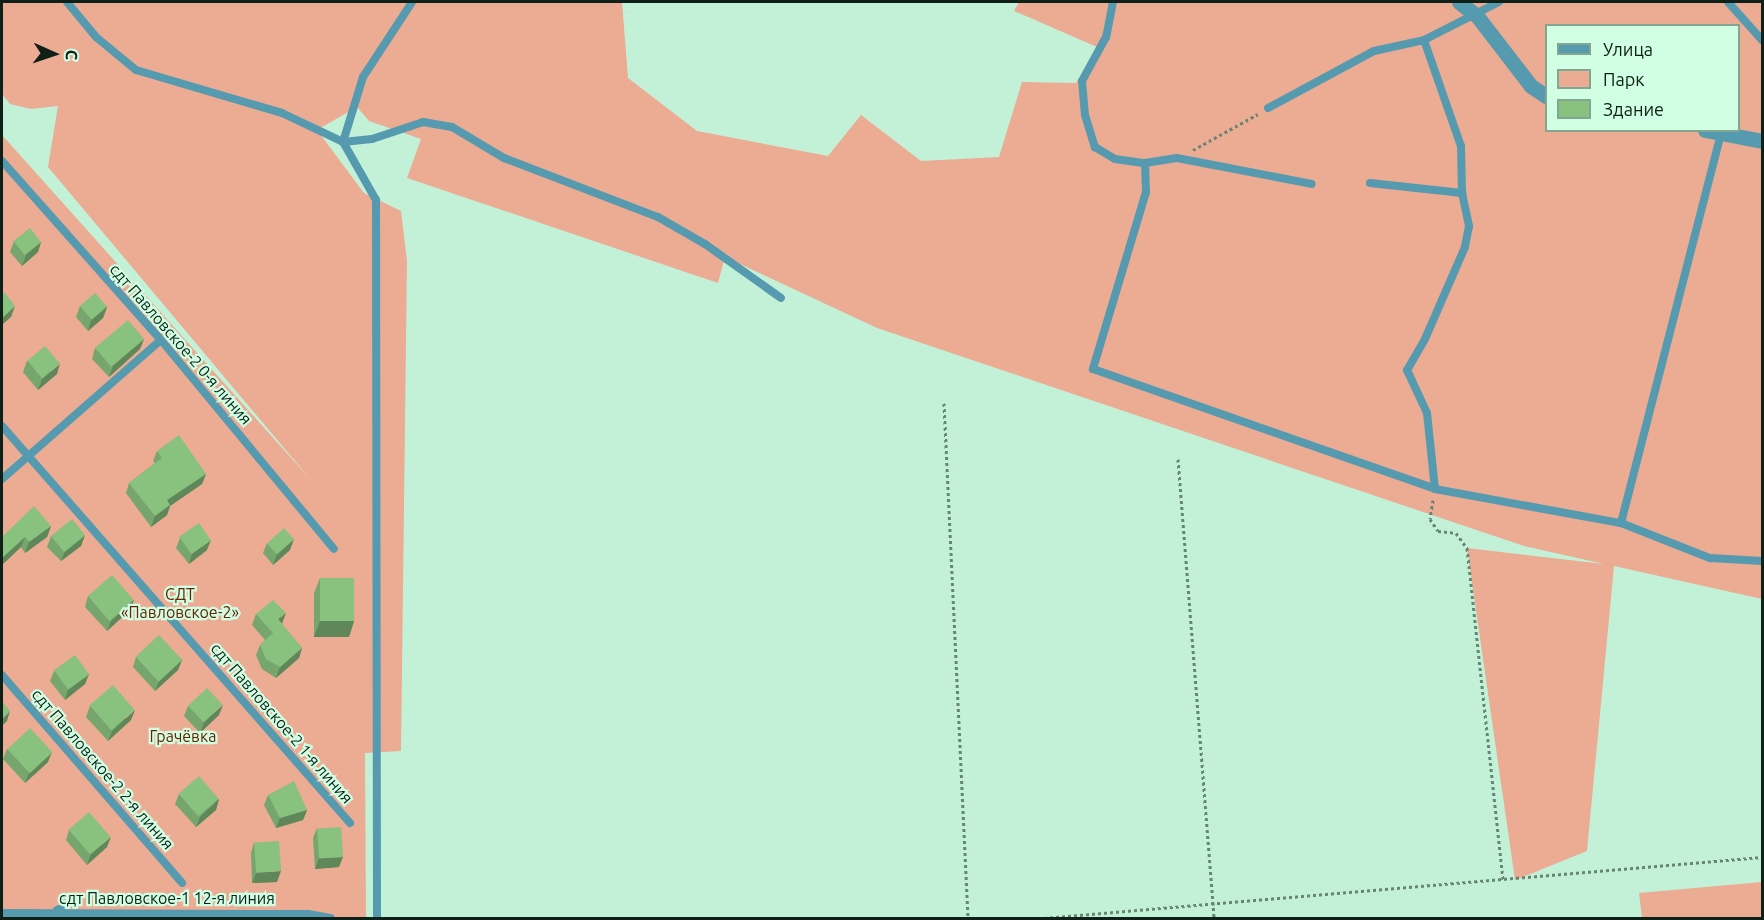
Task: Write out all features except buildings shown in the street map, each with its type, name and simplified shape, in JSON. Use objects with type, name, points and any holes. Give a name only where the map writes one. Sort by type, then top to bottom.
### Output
[{"type":"street","points":[[1459,2],[1477,16],[1530,86],[1545,95]]},
{"type":"street","points":[[1713,132],[1762,141]]},
{"type":"lane","points":[[67,2],[96,37],[136,70],[282,113],[343,142],[372,139],[423,122],[452,127],[504,159],[658,217],[705,244],[782,298]]},
{"type":"lane","points":[[377,918],[376,200],[343,142],[363,77],[412,2]]},
{"type":"lane","points":[[1113,2],[1106,37],[1082,81],[1085,115],[1095,147],[1115,159],[1145,163],[1177,158],[1312,184]]},
{"type":"lane","points":[[1268,108],[1374,51],[1424,40],[1477,16],[1499,2]]},
{"type":"lane","points":[[1728,2],[1762,40]]},
{"type":"lane","points":[[1424,40],[1461,146],[1462,193],[1469,226],[1465,248],[1425,339],[1407,370],[1427,412],[1435,489]]},
{"type":"lane","points":[[1622,524],[1721,134]]},
{"type":"lane","name":"сдт Павловское-2 0-я линия","points":[[2,161],[161,340],[334,549]]},
{"type":"lane","points":[[1145,163],[1146,192],[1093,369],[1435,489],[1622,524],[1710,558],[1762,561]]},
{"type":"lane","points":[[1370,183],[1462,193]]},
{"type":"lane","points":[[2,479],[161,340]]},
{"type":"lane","name":"сдт Павловское-2 1-я линия","points":[[2,426],[350,824]]},
{"type":"lane","name":"сдт Павловское-2 2-я линия","points":[[2,675],[182,883]]},
{"type":"lane","name":"сдт Павловское-1 12-я линия","points":[[2,913],[59,915],[308,914],[331,918]]},
{"type":"path","points":[[1177,158],[1268,108]]},
{"type":"path","points":[[944,403],[968,918]]},
{"type":"path","points":[[1178,459],[1215,918]]},
{"type":"path","points":[[1435,489],[1430,519],[1438,531],[1456,533],[1467,548],[1503,881]]},
{"type":"path","points":[[1044,918],[1503,881],[1762,857]]},
{"type":"green space","points":[[2,2],[622,2],[628,78],[697,131],[828,156],[861,115],[921,161],[999,157],[1022,82],[1076,83],[1097,47],[1014,11],[1019,2],[1762,2],[1762,599],[1614,566],[1587,851],[1515,880],[1467,548],[1604,564],[1524,546],[877,328],[725,257],[718,283],[407,178],[421,139],[369,121],[357,107],[317,130],[364,193],[401,211],[407,261],[401,751],[365,753],[366,918],[2,918],[2,135],[310,479],[48,167],[58,106],[31,109],[10,104],[2,94]]},
{"type":"green space","points":[[1762,882],[1762,918],[1642,918],[1639,893]]},
{"type":"park label","name":"СДТ «Павловское-2»","points":[[180,603]]},
{"type":"park label","name":"Грачёвка","points":[[183,736]]}]
